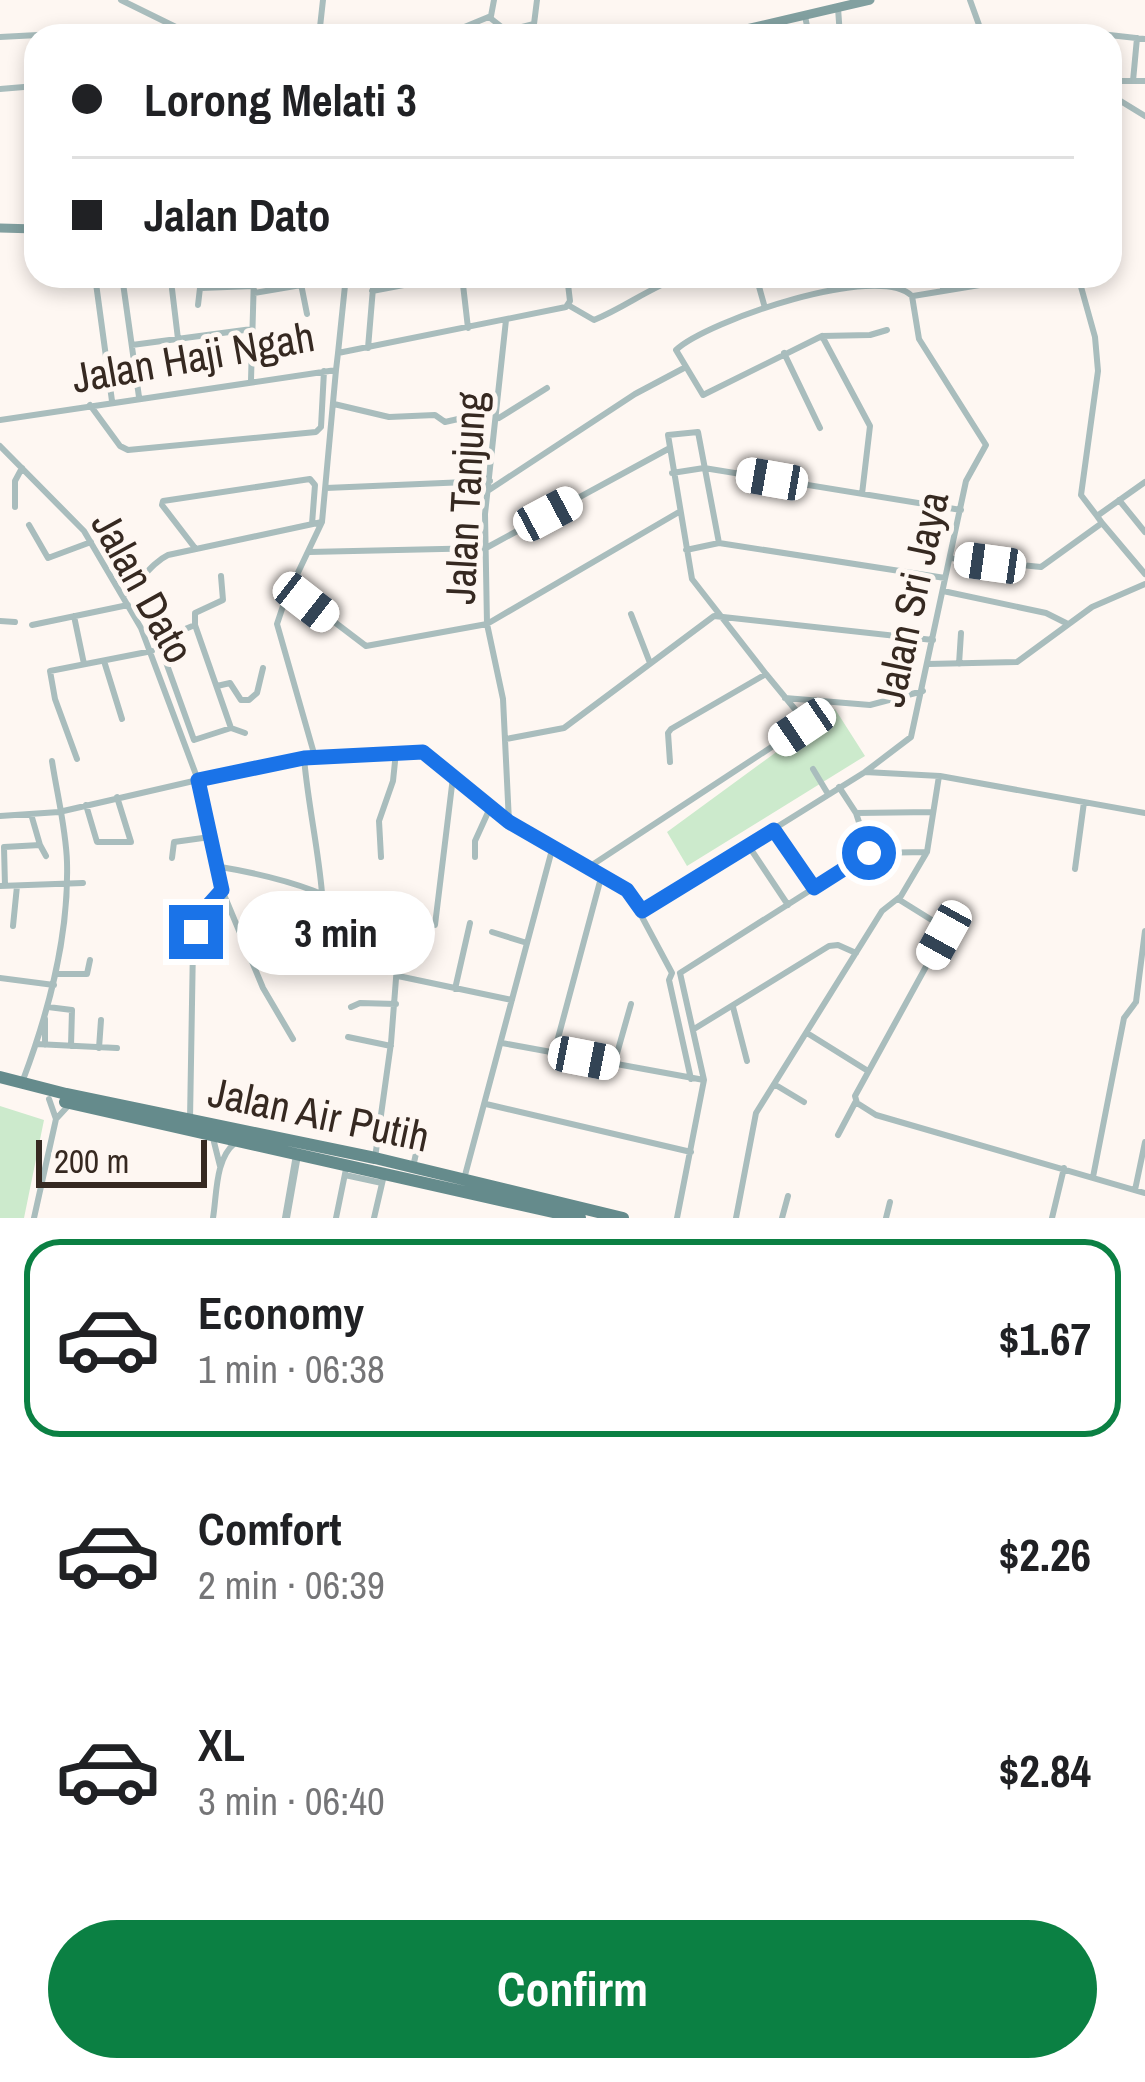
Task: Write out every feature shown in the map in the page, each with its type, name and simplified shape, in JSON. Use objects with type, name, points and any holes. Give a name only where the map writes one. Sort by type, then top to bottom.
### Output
[{"type":"main road","points":[[769,24],[870,0]]},
{"type":"main road","name":"Jalan Air Putih","points":[[0,1076],[302,1148],[346,1170],[570,1216]]},
{"type":"main road","name":"Jalan Air Putih","points":[[0,1086],[244,1141],[375,1158],[623,1218]]},
{"type":"main road","points":[[502,1187],[563,1208],[570,1216]]},
{"type":"street","points":[[121,0],[166,24]]},
{"type":"street","points":[[489,17],[494,0]]},
{"type":"street","points":[[805,16],[807,24]]},
{"type":"street","points":[[472,24],[489,17]]},
{"type":"street","points":[[489,17],[496,24]]},
{"type":"street","points":[[1132,81],[1141,39]]},
{"type":"street","points":[[1122,81],[1145,81]]},
{"type":"street","points":[[96,288],[112,401]]},
{"type":"street","points":[[124,288],[139,397]]},
{"type":"street","points":[[198,305],[198,289],[212,288]]},
{"type":"street","points":[[251,380],[254,288]]},
{"type":"street","points":[[302,288],[307,314]]},
{"type":"street","points":[[338,353],[346,288]]},
{"type":"street","points":[[368,348],[373,288]]},
{"type":"street","points":[[373,291],[383,288]]},
{"type":"street","points":[[463,288],[468,328]]},
{"type":"street","points":[[569,288],[574,310]]},
{"type":"street","name":"Jalan Haji Ngah","points":[[0,420],[336,370],[338,353],[506,320],[574,310],[589,320],[597,319],[649,288]]},
{"type":"street","points":[[759,288],[765,308]]},
{"type":"street","points":[[842,288],[765,308],[676,350],[703,395],[822,336],[886,330]]},
{"type":"street","points":[[904,288],[912,296],[962,288]]},
{"type":"street","points":[[1081,288],[1095,337],[1098,371],[1081,495],[1145,574]]},
{"type":"street","points":[[172,289],[178,339]]},
{"type":"street","name":"Jalan Sri Jaya","points":[[642,911],[865,772],[911,737],[967,476],[985,449],[985,440],[922,345],[912,296]]},
{"type":"street","name":"Jalan Tanjung","points":[[506,320],[486,548],[487,624],[501,688],[509,822]]},
{"type":"street","points":[[132,345],[252,329]]},
{"type":"street","points":[[822,336],[869,426],[862,494]]},
{"type":"street","points":[[784,353],[820,428]]},
{"type":"street","points":[[488,491],[684,368]]},
{"type":"street","points":[[315,757],[278,632],[279,614],[322,522],[336,370]]},
{"type":"street","points":[[90,405],[128,450],[316,431],[321,427],[324,371]]},
{"type":"street","points":[[498,419],[547,388]]},
{"type":"street","points":[[334,404],[388,417],[435,415],[445,422],[467,417]]},
{"type":"street","points":[[589,867],[803,725],[803,719],[694,583],[668,434],[698,431],[719,543]]},
{"type":"street","name":"Jalan Dato","points":[[0,446],[91,542],[148,642],[190,742],[222,890],[263,988],[293,1039]]},
{"type":"street","points":[[309,552],[486,548],[668,449]]},
{"type":"street","points":[[15,507],[15,481],[22,468]]},
{"type":"street","points":[[672,472],[704,468],[961,510]]},
{"type":"street","points":[[195,548],[162,505],[165,499],[310,479],[315,485],[312,524]]},
{"type":"street","points":[[326,488],[490,481]]},
{"type":"street","points":[[950,558],[1036,569],[1145,482]]},
{"type":"street","points":[[1119,500],[1145,532]]},
{"type":"street","points":[[291,589],[366,646],[487,624],[679,512]]},
{"type":"street","points":[[124,596],[160,559],[322,522]]},
{"type":"street","points":[[29,526],[48,558],[91,542]]},
{"type":"street","points":[[686,550],[719,543],[945,578]]},
{"type":"street","points":[[221,576],[223,600],[195,613],[195,625],[231,728]]},
{"type":"street","points":[[928,664],[1017,662],[1092,607],[1145,584]]},
{"type":"street","points":[[943,591],[1046,613],[1068,624]]},
{"type":"street","points":[[32,625],[128,605]]},
{"type":"street","points":[[632,614],[650,663]]},
{"type":"street","points":[[506,740],[564,728],[720,615],[933,640]]},
{"type":"street","points":[[74,616],[84,664]]},
{"type":"street","points":[[0,621],[15,622]]},
{"type":"street","points":[[148,642],[195,625]]},
{"type":"street","points":[[959,664],[961,633]]},
{"type":"street","points":[[158,640],[190,742],[231,728],[245,733]]},
{"type":"street","points":[[77,759],[52,670],[152,651]]},
{"type":"street","points":[[104,662],[122,718]]},
{"type":"street","points":[[217,686],[232,683],[241,700],[249,700],[257,693],[263,668]]},
{"type":"street","points":[[670,762],[671,728],[766,674]]},
{"type":"street","points":[[785,698],[870,705],[923,691]]},
{"type":"street","points":[[381,857],[379,821],[393,781],[396,752]]},
{"type":"street","points":[[0,816],[59,812],[304,758],[423,752],[509,822],[627,890],[676,973],[704,1080],[677,1218]]},
{"type":"street","points":[[304,758],[322,893]]},
{"type":"street","points":[[22,1084],[41,1045],[56,974],[66,884],[52,761]]},
{"type":"street","points":[[812,769],[828,794]]},
{"type":"street","points":[[865,772],[940,776],[1145,813]]},
{"type":"street","points":[[736,1218],[756,1113],[882,911],[898,899],[927,852],[940,776]]},
{"type":"street","points":[[435,925],[453,777]]},
{"type":"street","points":[[839,787],[856,813],[869,853]]},
{"type":"street","points":[[86,806],[97,842],[131,842],[117,797]]},
{"type":"street","points":[[1075,868],[1084,802]]},
{"type":"street","points":[[475,857],[490,808]]},
{"type":"street","points":[[856,813],[933,812]]},
{"type":"street","points":[[32,814],[46,856]]},
{"type":"street","points":[[774,830],[814,888]]},
{"type":"street","points":[[172,858],[174,842],[210,837]]},
{"type":"street","points":[[40,845],[3,848],[2,886],[83,883]]},
{"type":"street","points":[[748,845],[788,904]]},
{"type":"street","points":[[464,1179],[554,846]]},
{"type":"street","points":[[691,1079],[669,980],[676,973],[869,853],[927,852]]},
{"type":"street","points":[[215,866],[284,878],[322,893],[400,940],[375,1158]]},
{"type":"street","points":[[554,1053],[602,874]]},
{"type":"street","points":[[14,926],[17,886]]},
{"type":"street","points":[[190,1120],[193,945],[205,909],[222,890]]},
{"type":"street","points":[[838,1135],[945,932],[898,899]]},
{"type":"street","points":[[455,988],[470,922]]},
{"type":"street","points":[[1093,1177],[1124,1018],[1141,1003],[1145,931]]},
{"type":"street","points":[[492,932],[527,943]]},
{"type":"street","points":[[694,1030],[829,946],[856,953]]},
{"type":"street","points":[[56,974],[87,974],[90,960]]},
{"type":"street","points":[[398,976],[512,1000]]},
{"type":"street","points":[[0,978],[54,985]]},
{"type":"street","points":[[351,1007],[395,1004]]},
{"type":"street","points":[[614,1064],[631,1004]]},
{"type":"street","points":[[733,1006],[747,1061]]},
{"type":"street","points":[[48,1007],[72,1010],[71,1046]]},
{"type":"street","points":[[99,1048],[101,1020]]},
{"type":"street","points":[[807,1033],[868,1072]]},
{"type":"street","points":[[348,1037],[391,1046]]},
{"type":"street","points":[[502,1043],[704,1080]]},
{"type":"street","points":[[41,1045],[118,1048]]},
{"type":"street","points":[[774,1084],[804,1102]]},
{"type":"street","points":[[49,1099],[56,1120]]},
{"type":"street","points":[[856,1101],[876,1115],[1145,1192]]},
{"type":"street","points":[[34,1218],[56,1120],[70,1104]]},
{"type":"street","points":[[486,1104],[691,1152]]},
{"type":"street","points":[[202,1132],[216,1141],[220,1169]]},
{"type":"street","points":[[213,1218],[228,1148],[244,1141]]},
{"type":"street","points":[[1135,1190],[1145,1142]]},
{"type":"street","points":[[286,1218],[302,1148]]},
{"type":"street","points":[[413,1167],[417,1149]]},
{"type":"street","points":[[1052,1218],[1064,1168]]},
{"type":"street","points":[[336,1218],[346,1170]]},
{"type":"street","points":[[374,1218],[383,1178]]},
{"type":"street","points":[[782,1218],[788,1196]]},
{"type":"street","points":[[886,1218],[890,1202]]},
{"type":"green space","points":[[835,709],[865,756],[687,866],[667,832]]},
{"type":"green space","points":[[0,1106],[44,1120],[24,1218],[0,1218]]},
{"type":"route","points":[[196,932],[205,909],[222,890],[198,780],[304,758],[423,752],[509,822],[627,890],[642,911],[774,830],[814,888],[869,853]]}]
